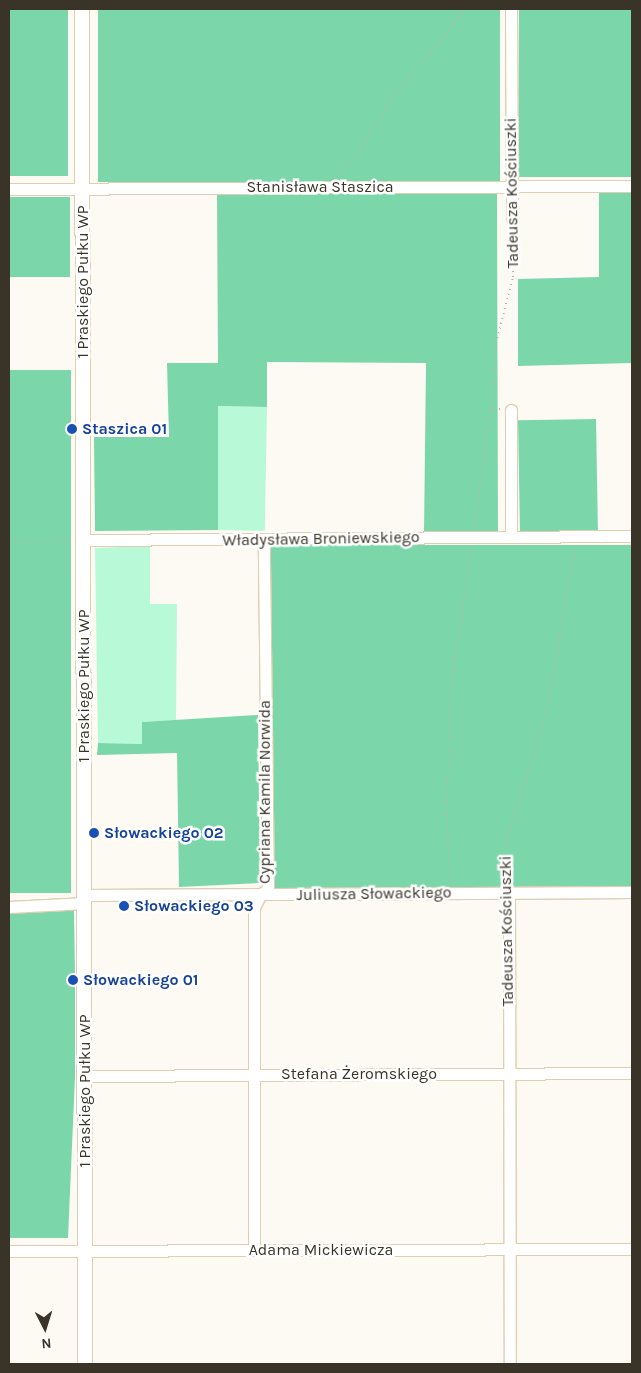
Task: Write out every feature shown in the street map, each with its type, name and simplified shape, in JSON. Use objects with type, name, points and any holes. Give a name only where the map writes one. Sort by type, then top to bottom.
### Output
[{"type":"street","name":"1 Praskiego Pułku WP","points":[[82,9],[85,1364]]},
{"type":"street","name":"Tadeusza Kościuszki","points":[[511,9],[510,186],[512,218]]},
{"type":"street","name":"Stanisława Staszica","points":[[9,189],[632,186]]},
{"type":"street","points":[[511,410],[511,536]]},
{"type":"street","name":"Władysława Broniewskiego","points":[[84,540],[632,536]]},
{"type":"street","name":"Cypriana Kamila Norwida","points":[[254,1250],[254,908],[260,895],[268,889],[264,540]]},
{"type":"street","name":"Juliusza Słowackiego","points":[[9,907],[85,899],[260,895],[632,892]]},
{"type":"street","name":"Tadeusza Kościuszki","points":[[508,893],[510,1364]]},
{"type":"street","name":"Stefana Żeromskiego","points":[[85,1076],[632,1073]]},
{"type":"street","name":"Adama Mickiewicza","points":[[9,1250],[632,1249]]},
{"type":"path","points":[[324,187],[361,149],[389,103],[465,9]]},
{"type":"path","name":"Tadeusza Kościuszki","points":[[452,893],[445,798],[451,752],[451,692],[491,409],[496,343],[513,277],[512,218]]},
{"type":"path","points":[[491,409],[511,410]]},
{"type":"path","name":"Tadeusza Kościuszki","points":[[508,893],[502,878],[505,845],[546,713],[576,536]]},
{"type":"path","points":[[9,540],[84,540]]},
{"type":"green space","points":[[9,9],[68,9],[68,176],[9,176]]},
{"type":"green space","points":[[98,9],[500,9],[500,182],[98,182]]},
{"type":"green space","points":[[519,9],[632,9],[632,177],[519,177]]},
{"type":"green space","points":[[599,191],[632,191],[632,363],[518,366],[518,279],[599,277]]},
{"type":"green space","points":[[497,192],[498,532],[424,532],[426,363],[267,362],[267,407],[218,406],[218,530],[95,531],[94,437],[169,437],[167,363],[218,363],[217,195]]},
{"type":"green space","points":[[9,197],[70,197],[70,277],[9,277]]},
{"type":"green space","points":[[9,370],[71,370],[71,893],[9,893]]},
{"type":"green space","points":[[218,406],[267,407],[265,531],[216,530]]},
{"type":"green space","points":[[596,419],[598,531],[520,532],[518,420]]},
{"type":"green space","points":[[270,545],[632,545],[632,889],[270,889]]},
{"type":"green space","points":[[150,546],[150,604],[177,604],[176,720],[143,722],[142,744],[98,743],[95,548]]},
{"type":"green space","points":[[258,715],[260,883],[179,887],[177,753],[97,755],[98,743],[142,744],[142,722]]},
{"type":"green space","points":[[74,909],[75,975],[71,976],[72,984],[75,984],[75,1077],[68,1238],[9,1238],[9,910]]},
{"type":"place","name":"Staszica 01","points":[[72,429]]},
{"type":"place","name":"Słowackiego 02","points":[[94,833]]},
{"type":"place","name":"Słowackiego 03","points":[[124,906]]},
{"type":"place","name":"Słowackiego 01","points":[[73,980]]}]
